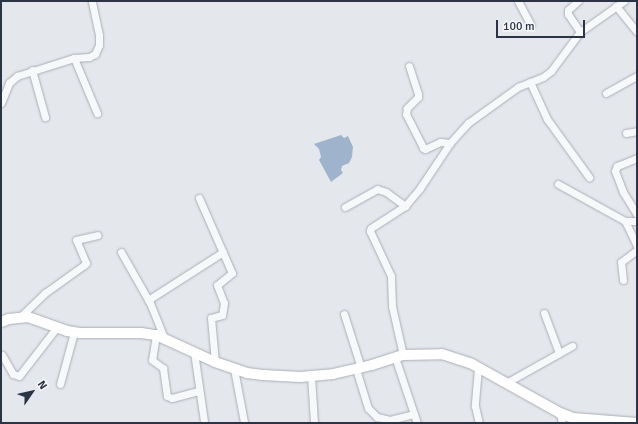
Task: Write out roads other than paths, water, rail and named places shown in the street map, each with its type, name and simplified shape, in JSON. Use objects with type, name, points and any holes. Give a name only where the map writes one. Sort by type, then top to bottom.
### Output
[{"type":"street","points":[[1,103],[13,79],[32,70],[74,58],[89,57],[95,54],[98,50],[99,35],[92,1]]},
{"type":"street","points":[[518,1],[531,25]]},
{"type":"street","points":[[578,1],[568,10],[568,14],[580,32]]},
{"type":"street","points":[[417,423],[399,356],[392,306],[391,276],[370,231],[371,228],[405,206],[420,188],[450,143],[468,123],[484,110],[518,87],[543,77],[557,66],[580,32],[624,1]]},
{"type":"street","points":[[616,6],[637,32]]},
{"type":"street","points":[[74,58],[97,112]]},
{"type":"street","points":[[409,66],[418,97],[407,108],[406,114],[422,148],[425,149],[440,142],[450,143]]},
{"type":"street","points":[[32,70],[45,118]]},
{"type":"street","points":[[606,93],[637,76]]},
{"type":"street","points":[[530,82],[547,119],[589,177]]},
{"type":"street","points":[[626,133],[637,131]]},
{"type":"street","points":[[637,158],[617,166],[615,171],[623,192],[637,214]]},
{"type":"street","points":[[558,184],[624,221],[637,221]]},
{"type":"street","points":[[345,207],[378,189],[386,192],[405,206]]},
{"type":"street","points":[[199,198],[232,273],[217,285],[223,297],[224,308],[222,315],[211,318],[215,362]]},
{"type":"street","points":[[624,221],[637,246]]},
{"type":"street","points":[[20,317],[46,293],[86,263],[76,240],[97,235]]},
{"type":"street","points":[[623,280],[621,262],[637,250]]},
{"type":"street","points":[[121,252],[148,300],[160,336],[152,360],[163,368],[167,396],[172,398],[199,391]]},
{"type":"street","points":[[148,300],[223,252]]},
{"type":"street","points":[[544,312],[559,353]]},
{"type":"street","points":[[344,314],[368,408],[377,417],[390,420],[414,414]]},
{"type":"street","points":[[1,322],[20,317],[36,319],[74,332],[96,334],[141,333],[160,336],[215,362],[234,369],[263,375],[311,376],[358,369],[399,356],[442,354],[478,368],[506,383],[561,418],[585,422],[637,423]]},
{"type":"street","points":[[2,355],[13,374],[19,376],[57,327]]},
{"type":"street","points":[[60,384],[74,332]]},
{"type":"street","points":[[506,383],[572,346]]},
{"type":"street","points":[[194,352],[204,421]]},
{"type":"street","points":[[478,368],[475,406],[479,423]]},
{"type":"street","points":[[234,369],[244,422]]},
{"type":"street","points":[[311,376],[314,423]]},
{"type":"water","points":[[341,135],[344,138],[348,136],[353,147],[352,157],[349,163],[342,166],[341,170],[343,173],[331,182],[319,160],[321,157],[319,149],[314,144]]}]
